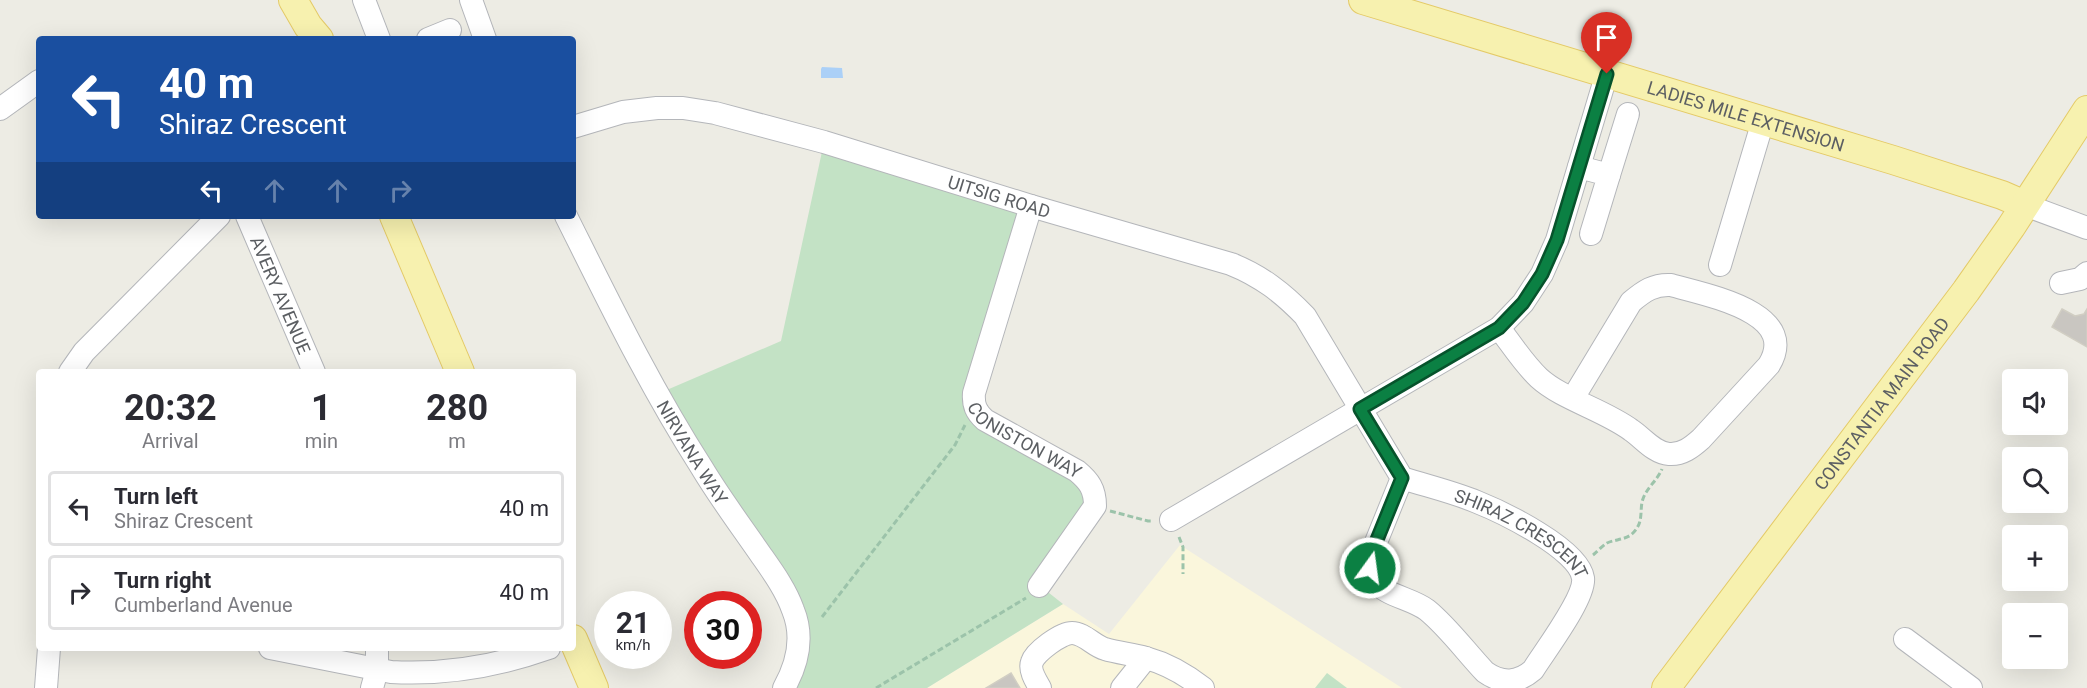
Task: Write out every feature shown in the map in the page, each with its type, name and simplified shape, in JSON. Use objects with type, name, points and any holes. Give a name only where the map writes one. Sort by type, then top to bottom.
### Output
[{"type":"main road","name":"LADIES MILE EXTENSION","points":[[1363,0],[1409,7],[1607,74],[1893,160],[2002,195],[2025,205]]},
{"type":"main road","points":[[297,2],[317,36]]},
{"type":"main road","name":"CONSTANTIA MAIN ROAD","points":[[1666,688],[1966,291],[2087,110]]},
{"type":"main road","points":[[395,219],[459,369]]},
{"type":"main road","points":[[576,646],[594,688]]},
{"type":"street","points":[[364,0],[378,36]]},
{"type":"street","points":[[471,0],[484,36]]},
{"type":"street","points":[[435,36],[450,30]]},
{"type":"street","points":[[1171,519],[1499,328],[1523,303],[1542,274],[1557,240],[1607,74]]},
{"type":"street","points":[[0,109],[36,83]]},
{"type":"street","name":"UITSIG ROAD","points":[[576,126],[623,112],[657,108],[683,108],[715,113],[824,142],[1031,206],[1231,264],[1252,272],[1289,299],[1305,316],[1360,409]]},
{"type":"street","points":[[1591,234],[1628,114]]},
{"type":"street","points":[[1720,265],[1762,121]]},
{"type":"street","points":[[1579,167],[1609,175]]},
{"type":"street","points":[[2025,205],[2087,228]]},
{"type":"street","name":"CONISTON WAY","points":[[1031,206],[974,393],[975,408],[985,420],[1085,478],[1095,495],[1095,506]]},
{"type":"street","points":[[72,369],[84,352],[216,219]]},
{"type":"street","name":"AVERY AVENUE","points":[[248,219],[313,369]]},
{"type":"street","name":"NIRVANA WAY","points":[[568,219],[658,397],[702,470],[770,569],[793,609],[798,625],[798,655],[794,670],[784,688]]},
{"type":"street","points":[[2061,283],[2080,279],[2087,273]]},
{"type":"street","points":[[1499,328],[1538,377],[1548,385],[1573,398],[1616,419],[1658,451],[1668,454],[1679,454],[1691,448],[1701,439],[1769,365],[1775,355],[1777,345],[1773,332],[1763,319],[1746,309],[1671,285],[1660,285],[1644,291],[1631,302],[1573,398]]},
{"type":"street","points":[[1360,409],[1402,478]]},
{"type":"street","name":"SHIRAZ CRESCENT","points":[[1402,478],[1476,501],[1495,510],[1542,535],[1577,564],[1583,577],[1582,588],[1575,604],[1533,670],[1523,678],[1512,681],[1493,677],[1485,672],[1428,611],[1417,603],[1382,588],[1373,579],[1370,557],[1402,478]]},
{"type":"street","points":[[1039,586],[1095,506]]},
{"type":"street","points":[[1040,688],[1031,662],[1037,653],[1060,636],[1071,633],[1078,634],[1102,649],[1146,658],[1174,668],[1203,688]]},
{"type":"street","points":[[1905,639],[1971,688]]},
{"type":"street","points":[[46,688],[49,651]]},
{"type":"street","points":[[285,651],[375,669],[409,673],[467,669],[540,651]]},
{"type":"street","points":[[1122,688],[1146,658]]},
{"type":"path","points":[[822,617],[955,445],[975,408]]},
{"type":"path","points":[[1577,564],[1588,559],[1608,543],[1622,540],[1633,534],[1640,524],[1642,503],[1663,467],[1658,451]]},
{"type":"path","points":[[1095,506],[1148,521],[1171,519]]},
{"type":"path","points":[[1183,547],[1183,574]]},
{"type":"path","points":[[876,688],[1016,605],[1039,586]]},
{"type":"shaded area","points":[[1180,545],[1402,688],[927,688],[1063,604],[1109,634]]},
{"type":"green space","points":[[823,147],[1031,206],[974,401],[1095,495],[1039,585],[1063,604],[927,688],[783,688],[795,623],[655,395],[781,341]]},
{"type":"green space","points":[[1327,673],[1347,688],[1315,688]]},
{"type":"water","points":[[822,67],[842,68],[843,78],[821,78]]},
{"type":"building","points":[[2062,309],[2075,316],[2084,314],[2087,309],[2087,347],[2052,327]]},
{"type":"building","points":[[1011,673],[1020,688],[986,688]]},
{"type":"route","points":[[1370,568],[1370,557],[1402,478],[1360,409],[1499,328],[1523,303],[1542,274],[1557,240],[1607,74]]}]
